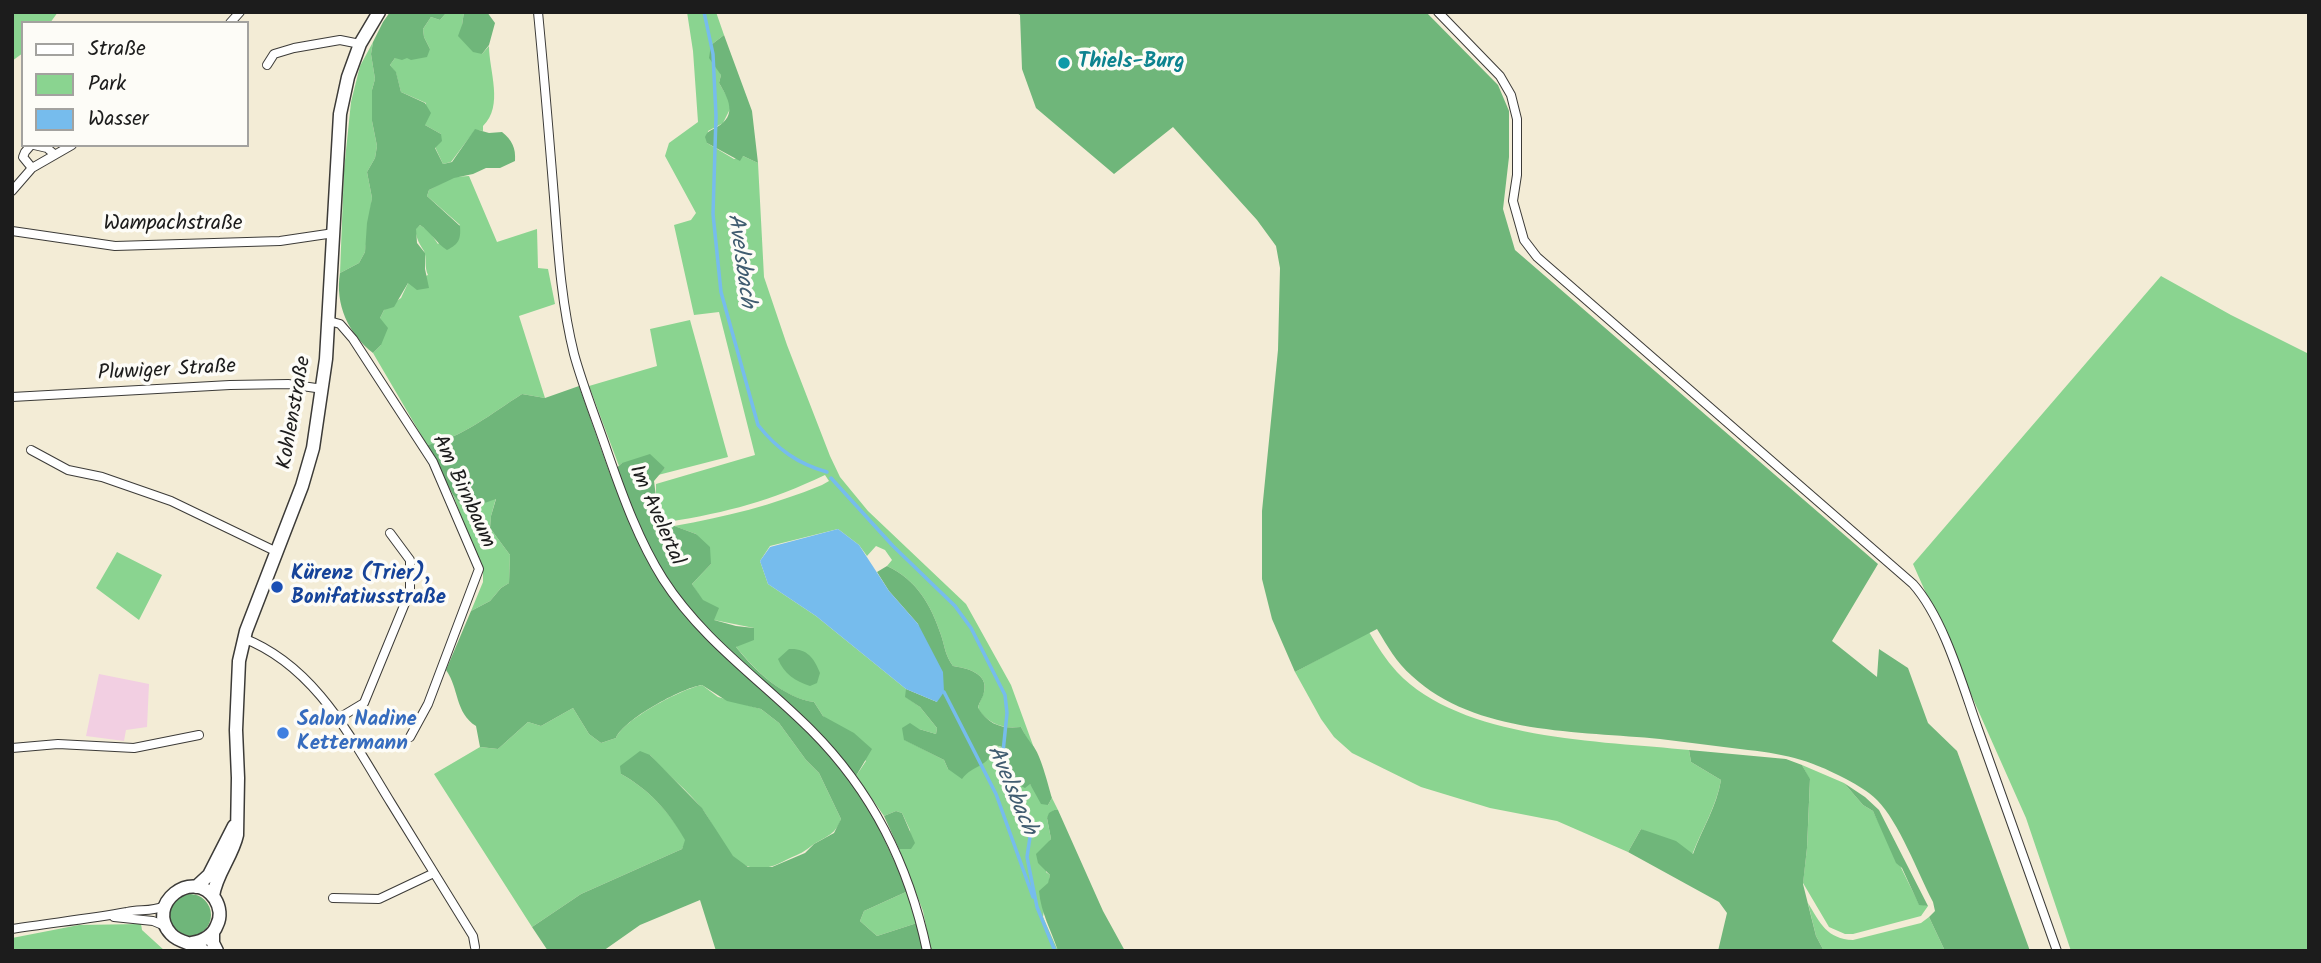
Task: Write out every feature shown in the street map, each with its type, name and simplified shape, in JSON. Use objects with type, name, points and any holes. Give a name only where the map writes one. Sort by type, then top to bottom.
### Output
[{"type":"main road","name":"Kohlenstraße","points":[[217,951],[213,943],[219,914],[212,896],[235,844],[238,817],[236,707],[243,638],[307,469],[323,389],[340,114],[348,77],[360,44],[379,12]]},
{"type":"main road","name":"Kohlenstraße","points":[[164,906],[169,897],[178,890],[196,887],[209,875],[238,817]]},
{"type":"main road","points":[[196,887],[212,896]]},
{"type":"main road","points":[[164,906],[165,926],[176,938],[192,943],[204,951]]},
{"type":"main road","points":[[192,943],[204,940],[214,932]]},
{"type":"street","name":"Im Avelertal","points":[[538,12],[561,285],[574,354],[622,493],[639,534],[679,602],[714,642],[811,730],[870,801],[880,817],[911,888],[927,951]]},
{"type":"street","points":[[1438,12],[1500,76],[1511,95],[1517,119],[1517,175],[1513,201],[1524,240],[1537,257],[1922,594],[1938,625],[1966,694],[2057,951]]},
{"type":"street","points":[[267,65],[274,54],[293,48],[340,40],[360,44]]},
{"type":"street","points":[[30,147],[24,152],[23,157],[32,168]]},
{"type":"street","points":[[42,147],[54,154]]},
{"type":"street","points":[[12,191],[32,168],[68,147]]},
{"type":"street","name":"Wampachstraße","points":[[12,231],[115,246],[268,241],[334,233]]},
{"type":"street","name":"Am Birnbaum","points":[[329,321],[340,324],[353,339],[433,462],[479,569],[428,705],[410,737]]},
{"type":"street","name":"Pluwiger Straße","points":[[12,397],[230,385],[288,384],[323,389]]},
{"type":"street","points":[[31,450],[68,470],[102,477],[171,500],[277,552]]},
{"type":"street","points":[[340,718],[364,703],[410,591],[410,560],[390,533]]},
{"type":"street","points":[[243,638],[262,645],[297,672],[340,718],[473,936],[475,947]]},
{"type":"street","points":[[12,748],[58,744],[134,748],[199,735]]},
{"type":"street","points":[[333,898],[379,899],[434,873]]},
{"type":"street","points":[[12,929],[129,911],[155,910],[164,906]]},
{"type":"street","points":[[108,916],[155,921],[165,926]]},
{"type":"shaded area","points":[[99,674],[149,684],[147,727],[126,730],[124,741],[86,736]]},
{"type":"green space","points":[[12,12],[58,12],[51,21],[21,21],[21,54],[12,61]]},
{"type":"green space","points":[[390,12],[447,12],[440,20],[431,17],[423,29],[430,49],[427,57],[411,60],[395,58],[390,65],[396,72],[401,92],[425,103],[431,113],[425,125],[441,134],[442,141],[435,148],[443,164],[452,162],[475,129],[489,133],[502,132],[513,145],[515,161],[500,168],[486,168],[454,178],[429,190],[427,196],[460,226],[459,238],[454,246],[447,250],[420,225],[416,229],[417,243],[425,253],[429,288],[417,290],[408,283],[394,307],[384,310],[380,318],[388,328],[381,345],[373,353],[357,337],[345,318],[339,285],[340,273],[359,263],[365,252],[372,198],[367,172],[375,158],[377,146],[372,121],[372,90],[375,79],[371,54],[373,42]]},
{"type":"green space","points":[[447,12],[464,12],[462,25],[482,54],[489,46],[494,98],[493,109],[483,131],[475,130],[451,162],[443,164],[435,147],[441,134],[425,125],[426,103],[401,92],[396,73],[390,65],[395,58],[430,49],[423,29],[431,17],[440,20]]},
{"type":"green space","points":[[464,12],[487,12],[495,23],[489,45],[482,54],[473,52],[458,36]]},
{"type":"green space","points":[[687,12],[716,12],[724,35],[711,45],[721,75],[719,83],[731,107],[723,123],[708,131],[707,143],[734,159],[743,156],[758,163],[764,277],[830,456],[840,477],[868,511],[966,604],[1011,685],[1034,748],[1021,727],[996,724],[978,709],[984,692],[983,680],[975,673],[953,666],[922,594],[907,578],[887,566],[892,560],[885,550],[876,546],[867,556],[859,545],[838,529],[770,546],[760,561],[768,584],[816,616],[906,689],[906,697],[920,707],[937,728],[936,734],[919,729],[905,740],[944,760],[948,769],[969,769],[995,745],[1009,750],[1008,772],[1030,784],[1048,805],[1052,798],[1058,810],[1054,810],[1047,818],[1051,839],[1046,846],[1046,872],[1050,875],[1043,917],[1058,951],[931,951],[923,911],[899,849],[911,849],[910,830],[902,813],[896,811],[884,816],[856,776],[866,761],[823,716],[814,702],[781,689],[752,665],[736,647],[754,628],[714,620],[692,584],[711,564],[696,534],[674,526],[786,499],[829,481],[825,475],[749,504],[668,522],[656,497],[656,484],[755,455],[719,312],[694,315],[674,225],[691,220],[696,213],[665,156],[669,143],[698,122]]},
{"type":"green space","points":[[1015,12],[1426,12],[1498,85],[1509,111],[1509,157],[1503,209],[1515,250],[1878,564],[1832,641],[1877,677],[1879,649],[1908,668],[1928,723],[1957,751],[2030,951],[1945,951],[1929,917],[1935,911],[1933,902],[1893,821],[1874,797],[1862,788],[1819,766],[1770,753],[1660,739],[1563,731],[1497,720],[1466,710],[1437,695],[1401,665],[1377,629],[1295,672],[1272,619],[1262,579],[1262,511],[1278,350],[1280,268],[1276,246],[1257,220],[1173,127],[1114,174],[1036,108],[1022,69],[1020,15]]},
{"type":"green space","points":[[724,35],[752,111],[758,163],[743,156],[740,161],[707,143],[705,137],[723,122],[729,112],[728,100],[719,83],[721,75],[709,58],[711,45]]},
{"type":"green space","points":[[373,42],[371,54],[375,79],[372,90],[372,121],[377,146],[375,158],[367,172],[372,198],[365,252],[359,263],[340,273],[344,170],[351,102],[360,66]]},
{"type":"green space","points":[[469,176],[497,242],[537,229],[538,268],[548,269],[555,304],[519,316],[545,398],[522,394],[465,431],[427,445],[373,353],[381,345],[380,318],[384,310],[401,298],[408,283],[428,275],[425,254],[415,229],[420,225],[429,231],[438,244],[460,225],[427,196],[429,190],[454,177]]},
{"type":"green space","points":[[2161,276],[2309,354],[2309,951],[2071,951],[2026,818],[1913,564]]},
{"type":"green space","points":[[690,320],[728,457],[658,475],[665,468],[622,463],[619,466],[589,386],[657,366],[650,329]]},
{"type":"green space","points":[[579,386],[610,474],[622,463],[650,454],[665,468],[654,481],[656,497],[669,524],[696,534],[710,547],[711,564],[692,584],[703,600],[719,608],[714,620],[754,628],[754,640],[736,647],[752,665],[781,689],[814,702],[823,716],[854,733],[872,749],[856,776],[849,779],[874,817],[908,891],[864,911],[860,921],[877,936],[917,923],[923,951],[716,951],[700,900],[640,925],[603,951],[548,951],[532,927],[581,894],[682,849],[685,840],[665,811],[641,787],[621,774],[620,766],[640,751],[650,755],[702,808],[733,856],[748,867],[772,867],[805,853],[814,844],[834,833],[841,819],[819,773],[779,723],[761,709],[727,701],[702,685],[654,706],[629,723],[616,738],[601,743],[589,734],[573,708],[541,726],[528,722],[498,749],[480,747],[476,726],[464,714],[446,670],[471,611],[490,601],[509,583],[510,555],[490,528],[496,499],[476,506],[463,506],[453,495],[427,445],[465,431],[522,394],[545,398]]},
{"type":"green space","points":[[453,495],[463,506],[476,506],[496,498],[490,528],[510,555],[509,583],[490,601],[471,611],[483,582],[483,572]]},
{"type":"green space","points":[[117,552],[162,575],[139,620],[96,588]]},
{"type":"green space","points":[[887,566],[907,578],[922,594],[933,614],[953,666],[975,673],[983,680],[984,692],[978,708],[982,714],[996,725],[1021,727],[1042,765],[1052,798],[1048,805],[1041,804],[1030,784],[1025,788],[1012,777],[1009,749],[995,745],[989,759],[962,779],[948,769],[944,760],[904,740],[902,728],[910,723],[936,734],[937,728],[920,707],[905,697],[906,689],[937,702],[918,624],[889,591],[877,572]]},
{"type":"green space","points":[[1369,632],[1397,672],[1424,695],[1457,712],[1534,733],[1689,750],[1691,762],[1721,780],[1713,808],[1692,855],[1641,829],[1628,852],[1557,821],[1490,808],[1421,787],[1352,753],[1334,737],[1321,719],[1295,672]]},
{"type":"green space","points":[[789,649],[800,650],[812,658],[820,673],[817,683],[810,686],[805,684],[783,669],[778,659]]},
{"type":"green space","points":[[702,685],[718,697],[761,709],[779,723],[819,773],[841,819],[836,828],[804,852],[770,867],[750,867],[742,864],[728,851],[697,803],[650,755],[621,774],[641,787],[666,811],[686,840],[682,849],[581,894],[532,927],[434,774],[480,747],[498,749],[528,722],[541,726],[573,708],[589,734],[601,743],[616,738],[629,723],[654,706]]},
{"type":"green space","points":[[1689,750],[1786,759],[1802,765],[1810,779],[1803,884],[1816,936],[1824,951],[1718,951],[1727,913],[1719,902],[1628,852],[1641,829],[1676,841],[1693,854],[1713,808],[1721,780],[1691,762]]},
{"type":"green space","points":[[1802,765],[1844,783],[1863,805],[1873,811],[1919,904],[1928,906],[1921,916],[1853,934],[1845,934],[1829,927],[1803,883],[1810,780]]},
{"type":"green space","points":[[1844,783],[1879,810],[1928,906],[1919,905],[1902,868],[1896,863],[1873,811],[1863,805]]},
{"type":"green space","points":[[1054,810],[1058,810],[1103,911],[1125,951],[1058,951],[1044,914],[1039,891],[1048,883],[1050,875],[1038,863],[1036,854],[1051,839],[1047,818]]},
{"type":"green space","points":[[896,811],[902,813],[915,843],[911,849],[899,849],[884,816]]},
{"type":"green space","points":[[908,891],[917,923],[877,936],[860,921],[864,911]]},
{"type":"green space","points":[[190,894],[205,900],[211,915],[205,930],[190,936],[175,930],[169,915],[175,900]]},
{"type":"green space","points":[[1808,903],[1825,929],[1844,939],[1853,940],[1921,923],[1929,917],[1945,951],[1824,951],[1816,936]]},
{"type":"green space","points":[[141,924],[142,930],[165,951],[12,951],[12,938],[79,925]]},
{"type":"water","points":[[838,529],[859,545],[889,591],[918,624],[943,672],[944,692],[937,702],[906,689],[816,616],[768,584],[760,561],[770,547]]},
{"type":"waterway","name":"Avelsbach","points":[[704,12],[713,54],[716,116],[713,214],[721,292],[758,425],[789,454],[807,465],[827,472]]},
{"type":"waterway","name":"Avelsbach","points":[[831,478],[893,546],[955,606],[971,628],[1005,695],[1007,713],[1002,762],[1009,797],[1030,837],[1027,857],[1037,907]]},
{"type":"waterway","name":"Avelsbach","points":[[944,692],[996,794],[1033,897]]},
{"type":"waterway","name":"Avelsbach","points":[[1037,907],[1055,951]]},
{"type":"place","name":"Thiels-Burg","points":[[1064,63]]},
{"type":"place","name":"Kürenz (Trier), Bonifatiusstraße","points":[[277,587]]},
{"type":"place","name":"Salon Nadine Kettermann","points":[[283,733]]}]
